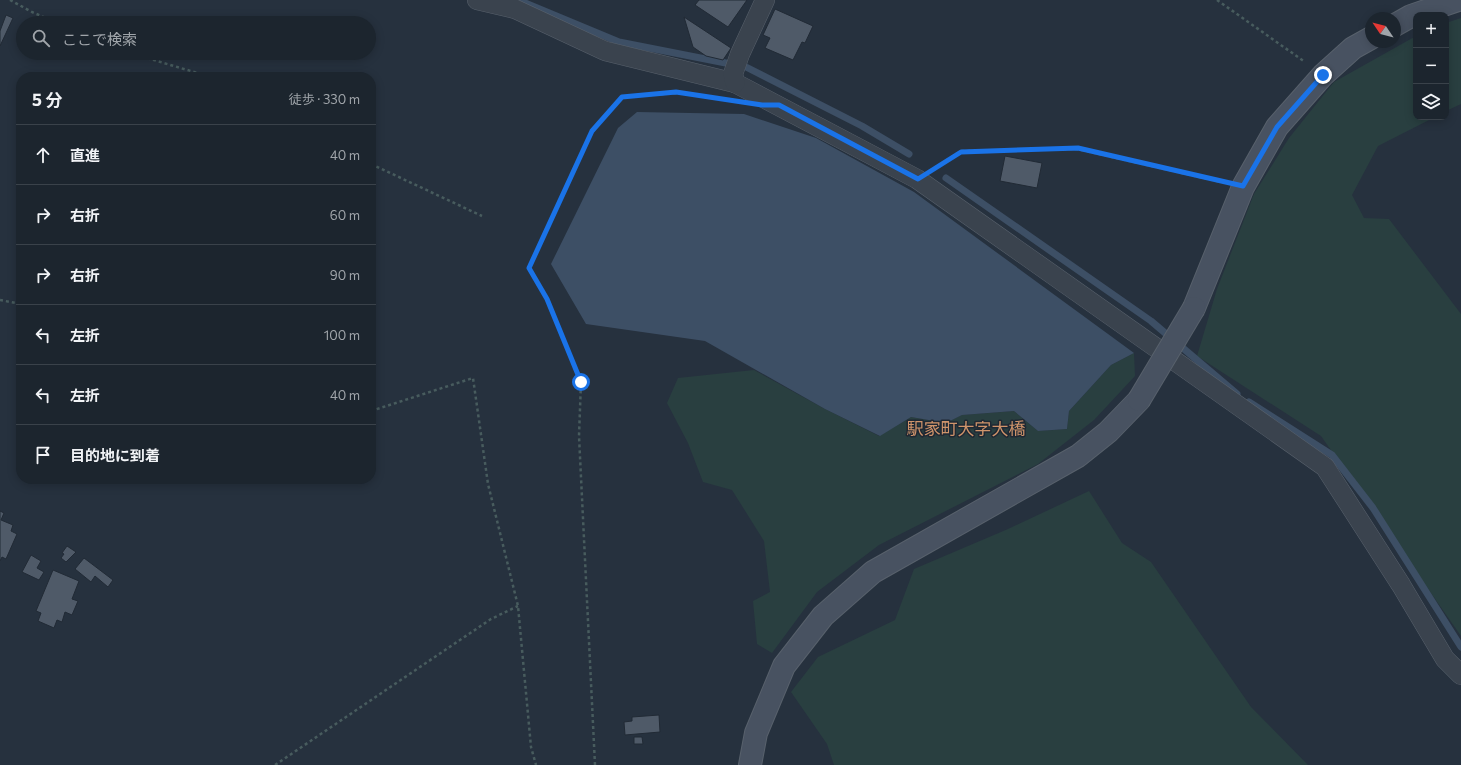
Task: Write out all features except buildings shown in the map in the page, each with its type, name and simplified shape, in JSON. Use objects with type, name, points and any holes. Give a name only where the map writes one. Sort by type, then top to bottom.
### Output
[{"type":"street","points":[[477,0],[515,9],[605,50],[734,78],[918,179],[1325,467],[1402,585],[1445,659],[1461,675]]},
{"type":"street","points":[[734,78],[740,54],[765,0]]},
{"type":"street","points":[[1401,22],[1411,16],[1458,0]]},
{"type":"street","points":[[750,765],[756,733],[784,666],[823,616],[873,572],[1078,456],[1108,432],[1139,400],[1194,308],[1243,186],[1277,127],[1323,75],[1353,48],[1365,41]]},
{"type":"path","points":[[10,0],[41,16]]},
{"type":"path","points":[[1217,0],[1323,75]]},
{"type":"path","points":[[154,60],[194,72]]},
{"type":"path","points":[[594,765],[579,436],[581,382],[547,299],[529,268],[592,131],[622,97],[676,92],[684,93]]},
{"type":"path","points":[[918,179],[961,152],[1078,148],[1243,186]]},
{"type":"path","points":[[376,166],[482,216]]},
{"type":"path","points":[[0,300],[16,303]]},
{"type":"path","points":[[376,409],[473,378],[488,484],[518,606],[530,747],[536,765]]},
{"type":"path","points":[[275,765],[491,619],[518,606]]},
{"type":"green space","points":[[1461,18],[1461,104],[1449,110],[1449,48],[1449,22]]},
{"type":"green space","points":[[1413,38],[1413,120],[1429,120],[1378,146],[1352,195],[1364,218],[1389,219],[1461,314],[1461,636],[1321,436],[1197,356],[1217,289],[1254,194],[1289,138],[1334,82],[1395,48],[1401,48],[1401,44]]},
{"type":"green space","points":[[1134,353],[1135,376],[1094,420],[1038,464],[879,545],[817,592],[772,653],[757,644],[753,601],[770,592],[764,541],[732,490],[703,482],[688,443],[667,403],[678,378],[754,370],[825,409],[879,436],[911,417],[946,423],[962,415],[1014,411],[1038,431],[1067,429],[1069,411],[1111,365]]},
{"type":"green space","points":[[1089,491],[1122,543],[1151,562],[1251,707],[1308,765],[834,765],[827,744],[791,692],[818,657],[895,620],[914,569],[1008,529]]},
{"type":"water","points":[[637,112],[744,114],[816,138],[914,192],[1134,353],[1111,365],[1069,411],[1067,429],[1038,431],[1014,411],[962,415],[946,423],[911,417],[880,436],[825,409],[705,341],[586,324],[551,264],[618,128]]},
{"type":"waterway","points":[[518,0],[619,42],[746,67],[862,126],[909,154]]},
{"type":"waterway","points":[[946,178],[1151,321],[1237,394]]},
{"type":"waterway","points":[[1249,402],[1332,455],[1373,508],[1461,647]]},
{"type":"district","name":"駅家町大字大橋","points":[[966,429]]},
{"type":"route","points":[[581,382],[547,299],[529,268],[592,131],[622,97],[676,92],[762,105],[779,105],[918,179],[961,152],[1078,148],[1243,186],[1277,127],[1323,75]]}]
